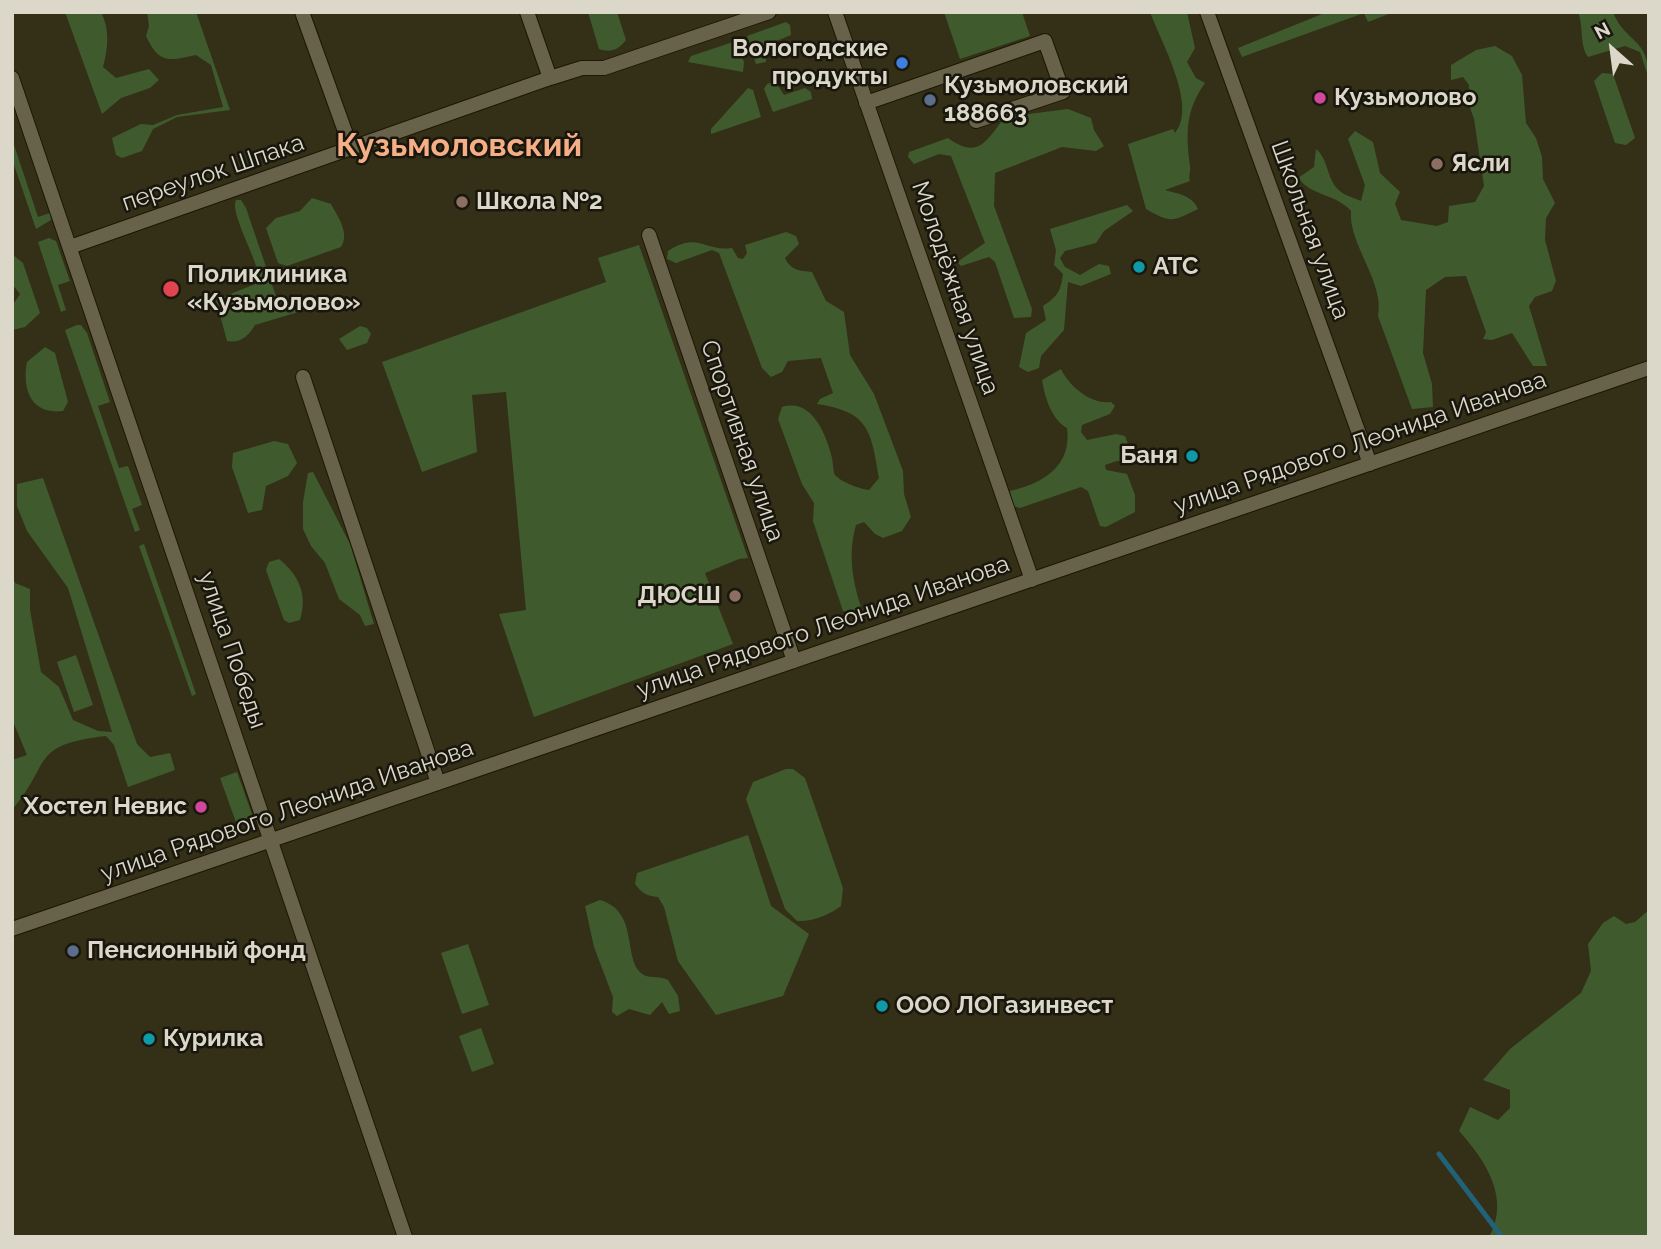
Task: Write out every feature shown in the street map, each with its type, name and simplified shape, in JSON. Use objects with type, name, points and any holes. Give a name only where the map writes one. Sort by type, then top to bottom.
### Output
[{"type":"street","points":[[302,12],[351,148]]},
{"type":"street","points":[[527,12],[550,78]]},
{"type":"street","name":"переулок Шпака","points":[[70,247],[550,78],[582,68],[604,68],[769,12]]},
{"type":"street","name":"Молодёжная улица","points":[[835,12],[1032,580]]},
{"type":"street","name":"Школьная улица","points":[[1207,12],[1370,464]]},
{"type":"street","points":[[866,103],[1045,41],[1063,92],[976,121]]},
{"type":"street","name":"улица Победы","points":[[12,79],[405,1237]]},
{"type":"street","name":"Спортивная улица","points":[[649,235],[794,661]]},
{"type":"street","name":"улица Рядового Леонида Иванова","points":[[12,929],[1649,368]]},
{"type":"street","points":[[303,377],[438,783]]},
{"type":"green space","points":[[65,12],[101,12],[107,39],[103,67],[116,78],[149,69],[159,80],[150,88],[121,98],[102,114]]},
{"type":"green space","points":[[147,12],[196,12],[230,110],[177,117],[153,129],[142,151],[122,158],[116,155],[112,138],[141,124],[153,125],[177,115],[223,107],[211,65],[196,55],[172,59],[156,52],[146,36],[149,26]]},
{"type":"green space","points":[[588,12],[617,12],[626,40],[614,50],[599,49]]},
{"type":"green space","points":[[944,12],[1022,12],[1030,36],[960,59]]},
{"type":"green space","points":[[1150,12],[1187,12],[1195,48],[1187,62],[1196,78],[1205,83],[1198,93],[1188,123],[1190,181],[1165,190],[1188,198],[1198,209],[1172,219],[1146,209],[1128,144],[1173,129],[1175,133],[1181,121],[1180,91],[1169,56]]},
{"type":"green space","points":[[1327,12],[1394,12],[1368,22],[1364,13],[1242,57],[1238,48]]},
{"type":"green space","points":[[1578,12],[1613,12],[1645,55],[1649,79],[1640,52],[1625,46],[1588,57],[1583,47]]},
{"type":"green space","points":[[786,22],[790,25],[791,35],[767,45],[766,62],[756,64],[747,36]]},
{"type":"green space","points":[[736,41],[744,62],[743,72],[688,62],[691,56]]},
{"type":"green space","points":[[1495,46],[1512,56],[1522,75],[1526,123],[1536,138],[1542,157],[1543,179],[1555,203],[1546,218],[1545,240],[1556,281],[1552,291],[1535,297],[1529,306],[1547,366],[1533,366],[1512,333],[1492,340],[1483,339],[1486,332],[1466,276],[1445,277],[1426,290],[1423,353],[1432,384],[1433,407],[1412,409],[1378,316],[1376,290],[1355,237],[1351,211],[1338,201],[1310,189],[1298,178],[1314,167],[1316,149],[1324,159],[1336,187],[1361,201],[1365,185],[1348,139],[1355,131],[1373,142],[1380,173],[1400,192],[1395,204],[1401,220],[1437,226],[1448,222],[1449,206],[1475,202],[1484,186],[1474,119],[1468,102],[1469,85],[1463,77],[1451,80],[1451,65],[1476,50]]},
{"type":"green space","points":[[1602,73],[1613,74],[1635,138],[1626,145],[1615,143],[1594,81]]},
{"type":"green space","points":[[775,81],[784,95],[805,88],[811,92],[812,99],[773,112],[764,89],[767,84]]},
{"type":"green space","points":[[748,88],[753,90],[761,117],[711,134],[711,129]]},
{"type":"green space","points":[[1068,109],[1091,118],[1094,130],[1104,146],[1096,151],[1062,147],[995,173],[994,206],[1032,309],[1031,317],[1014,318],[995,262],[989,257],[961,266],[957,262],[985,243],[951,156],[939,154],[914,164],[908,157],[909,152],[948,138],[967,147],[975,147],[987,140],[1005,117]]},
{"type":"green space","points":[[12,139],[38,217],[50,213],[51,220],[36,229],[12,159]]},
{"type":"green space","points":[[312,198],[331,204],[344,231],[341,247],[287,266],[278,263],[266,228],[276,218],[300,211]]},
{"type":"green space","points":[[236,200],[241,200],[246,208],[279,305],[297,305],[305,310],[255,325],[244,338],[232,342],[227,341],[216,300],[260,282],[240,226]]},
{"type":"green space","points":[[1127,205],[1133,211],[1104,231],[1096,243],[1065,251],[1060,258],[1065,267],[1080,275],[1099,264],[1109,266],[1111,274],[1081,286],[1068,282],[1064,330],[1041,356],[1039,368],[1028,372],[1019,367],[1026,333],[1046,320],[1043,306],[1058,293],[1062,280],[1063,274],[1054,265],[1056,250],[1050,229]]},
{"type":"green space","points":[[786,232],[796,236],[799,244],[785,258],[787,262],[796,269],[812,272],[826,301],[844,312],[850,355],[874,394],[903,471],[904,494],[911,517],[902,531],[883,538],[864,522],[856,525],[852,556],[853,576],[861,607],[857,614],[843,611],[813,521],[814,503],[802,484],[778,419],[782,407],[802,408],[809,413],[826,439],[835,475],[851,485],[869,490],[879,478],[870,436],[857,418],[847,412],[817,404],[820,399],[833,393],[821,358],[788,361],[782,372],[771,377],[762,368],[719,253],[712,250],[676,263],[667,259],[668,251],[678,245],[694,242],[732,248],[738,258],[743,259],[747,253],[745,245]]},
{"type":"green space","points":[[49,238],[56,241],[70,281],[58,285],[66,310],[61,312],[38,242]]},
{"type":"green space","points":[[639,245],[748,558],[705,573],[733,644],[534,717],[499,614],[526,610],[506,392],[472,395],[477,452],[422,472],[382,362],[606,282],[598,258]]},
{"type":"green space","points":[[12,254],[23,263],[40,313],[25,327],[12,330],[12,306],[20,294],[12,284]]},
{"type":"green space","points":[[81,325],[87,333],[110,402],[98,406],[119,468],[128,466],[142,505],[132,509],[140,530],[135,532],[65,330]]},
{"type":"green space","points":[[360,326],[367,328],[371,334],[367,343],[347,350],[339,339]]},
{"type":"green space","points":[[45,347],[55,353],[68,402],[63,411],[43,409],[36,404],[27,390],[27,362]]},
{"type":"green space","points":[[1061,369],[1069,382],[1082,393],[1096,400],[1111,402],[1115,406],[1110,414],[1082,425],[1081,432],[1087,440],[1116,434],[1125,436],[1133,457],[1130,462],[1117,461],[1105,465],[1106,470],[1127,474],[1135,495],[1135,512],[1106,527],[1100,526],[1088,491],[1081,487],[1020,508],[1013,506],[1010,491],[1044,478],[1060,463],[1065,453],[1067,428],[1053,413],[1042,380]]},
{"type":"green space","points":[[274,441],[288,444],[297,463],[288,476],[266,486],[262,510],[248,513],[232,467],[233,453]]},
{"type":"green space","points":[[313,472],[350,544],[374,624],[365,626],[360,615],[339,599],[325,563],[311,546],[303,529],[303,502],[308,473]]},
{"type":"green space","points":[[43,478],[137,744],[150,757],[170,753],[175,770],[128,787],[114,745],[106,736],[82,740],[53,751],[46,758],[12,810],[12,760],[27,755],[12,719],[12,574],[15,583],[30,589],[30,610],[41,672],[59,687],[73,720],[98,731],[112,732],[68,588],[27,531],[17,506],[17,484]]},
{"type":"green space","points":[[144,544],[196,694],[192,696],[139,546]]},
{"type":"green space","points":[[279,559],[297,579],[302,594],[300,620],[289,623],[284,620],[266,570],[269,562]]},
{"type":"green space","points":[[76,655],[93,705],[74,712],[57,662]]},
{"type":"green space","points":[[786,769],[793,769],[805,778],[843,888],[841,906],[826,915],[809,920],[797,921],[785,909],[746,799],[753,782]]},
{"type":"green space","points":[[237,772],[252,814],[247,822],[237,825],[220,778]]},
{"type":"green space","points":[[748,835],[771,906],[809,934],[783,996],[716,1015],[678,961],[664,907],[658,897],[645,894],[635,884],[637,873]]},
{"type":"green space","points":[[600,900],[613,906],[621,915],[638,970],[646,976],[668,980],[678,996],[680,1011],[669,1014],[662,1002],[650,1015],[629,1009],[617,1016],[612,1012],[613,997],[594,947],[585,906]]},
{"type":"green space","points":[[1649,910],[1649,1237],[1489,1237],[1495,1222],[1496,1194],[1486,1167],[1459,1131],[1470,1107],[1498,1120],[1510,1108],[1510,1090],[1483,1080],[1510,1049],[1581,993],[1591,971],[1588,944],[1603,923],[1614,916],[1626,924],[1635,922]]},
{"type":"green space","points":[[468,944],[489,1005],[462,1014],[441,953]]},
{"type":"green space","points":[[481,1028],[494,1064],[472,1072],[459,1036]]},
{"type":"waterway","points":[[1439,1154],[1502,1237]]},
{"type":"place","name":"Вологодские продукты","points":[[902,63]]},
{"type":"place","name":"Кузьмолово","points":[[1320,98]]},
{"type":"place","name":"Кузьмоловский 188663","points":[[930,100]]},
{"type":"place","name":"Ясли","points":[[1437,164]]},
{"type":"place","name":"Школа №2","points":[[462,202]]},
{"type":"place","name":"АТС","points":[[1139,267]]},
{"type":"place","name":"Поликлиника «Кузьмолово»","points":[[171,289]]},
{"type":"place","name":"Баня","points":[[1192,456]]},
{"type":"place","name":"ДЮСШ","points":[[735,596]]},
{"type":"place","name":"Хостел Невис","points":[[201,807]]},
{"type":"place","name":"Пенсионный фонд","points":[[73,951]]},
{"type":"place","name":"ООО ЛОГазинвест","points":[[882,1006]]},
{"type":"place","name":"Курилка","points":[[149,1039]]},
{"type":"district","name":"Кузьмоловский","points":[[459,146]]}]
